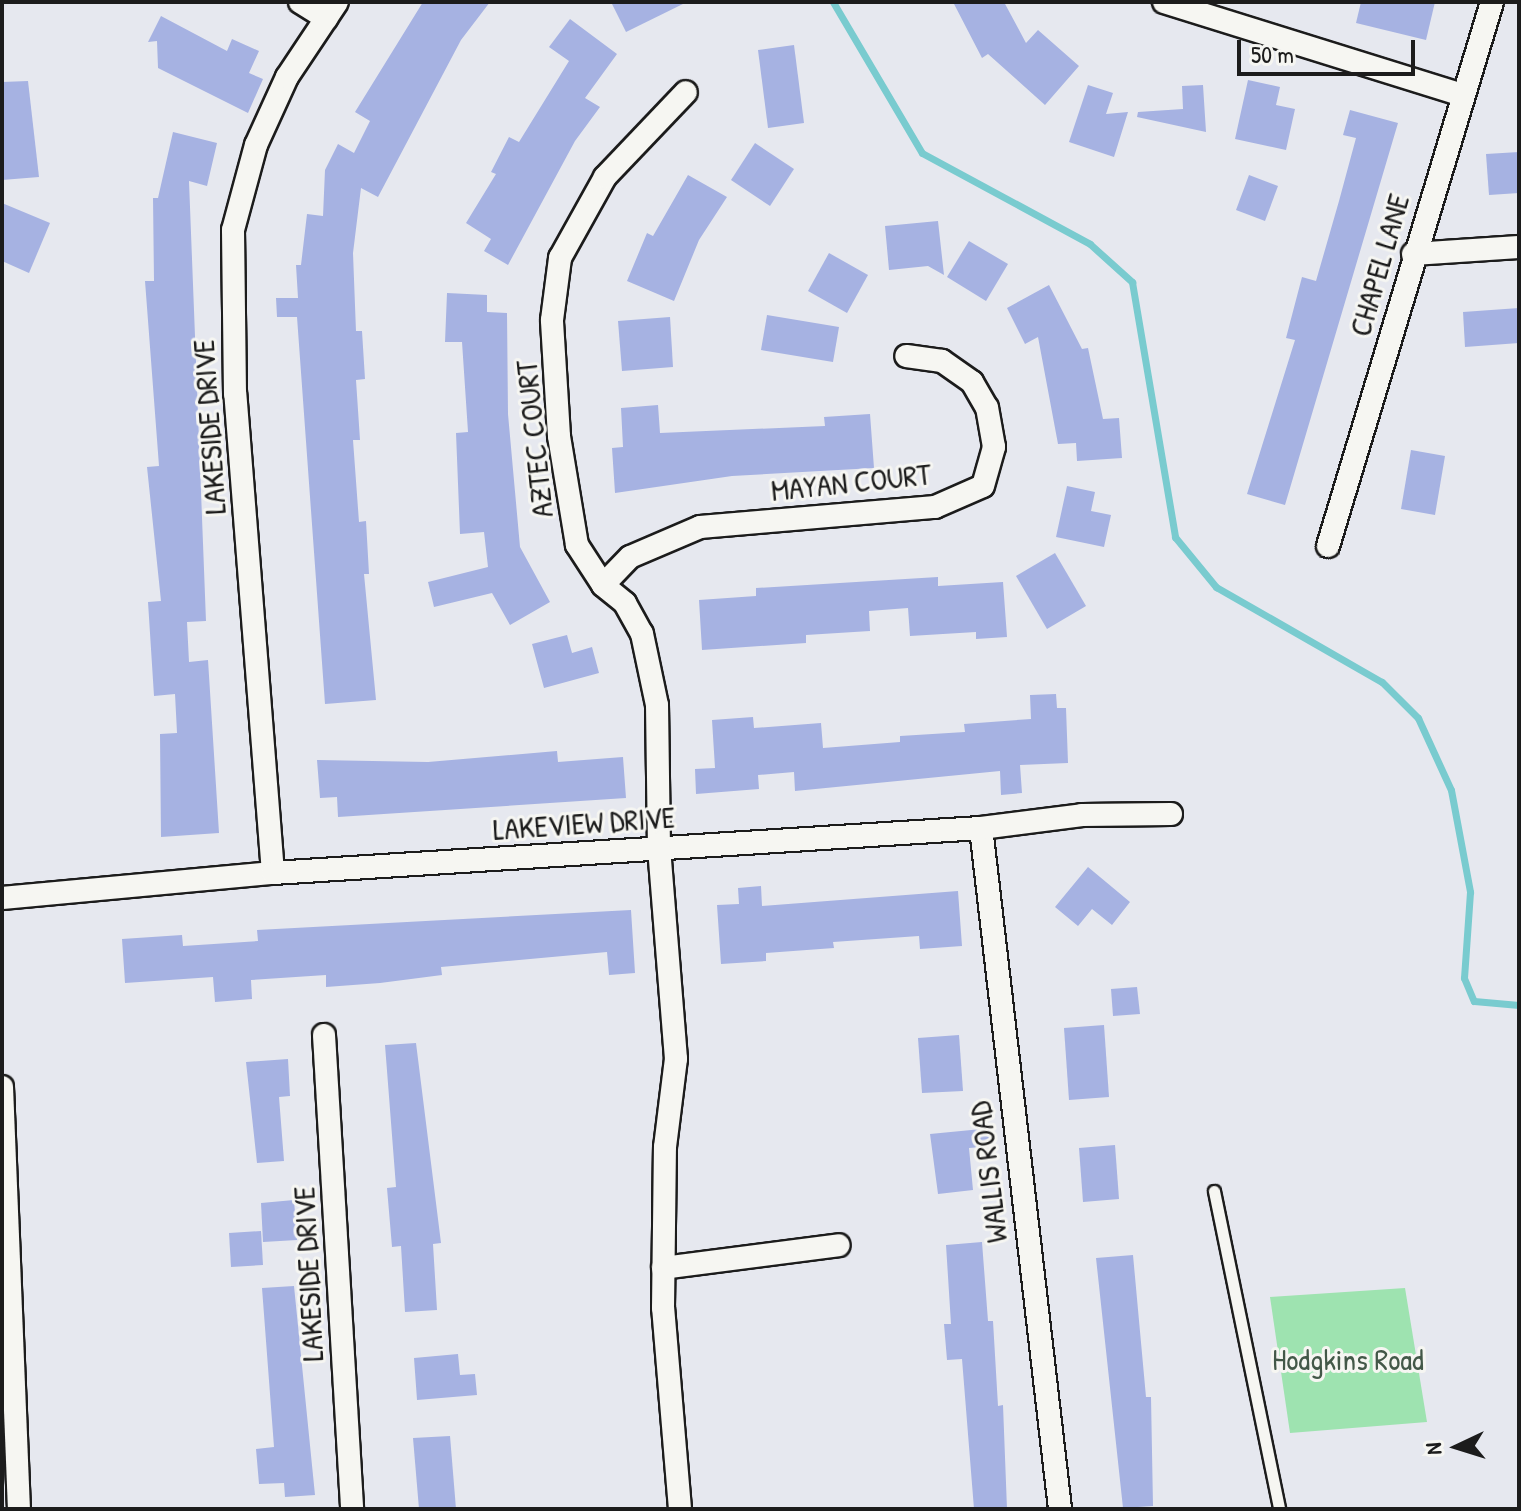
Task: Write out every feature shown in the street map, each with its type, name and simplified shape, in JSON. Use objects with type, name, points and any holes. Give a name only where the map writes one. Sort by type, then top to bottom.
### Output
[{"type":"street","points":[[300,2],[332,10]]},
{"type":"street","points":[[1164,2],[1460,94]]},
{"type":"street","name":"CHAPEL LANE","points":[[1328,546],[1460,94],[1492,2]]},
{"type":"street","name":"LAKESIDE DRIVE","points":[[273,873],[235,394],[233,230],[240,189],[256,145],[287,77],[332,10]]},
{"type":"street","name":"AZTEC COURT","points":[[680,1509],[663,1268],[665,1147],[676,1059],[667,981],[659,848],[657,705],[642,634],[625,603],[603,585],[577,545],[567,508],[559,436],[554,288],[560,258],[605,177],[686,92]]},
{"type":"street","points":[[1413,254],[1519,247]]},
{"type":"street","name":"MAYAN COURT","points":[[603,585],[630,557],[700,527],[935,507],[983,486],[994,447],[987,408],[972,382],[942,361],[906,356]]},
{"type":"street","name":"LAKEVIEW DRIVE","points":[[2,898],[273,873],[981,828],[1082,815],[1171,814]]},
{"type":"street","name":"WALLIS ROAD","points":[[981,828],[1060,1509]]},
{"type":"street","name":"LAKESIDE DRIVE","points":[[324,1035],[352,1509]]},
{"type":"street","points":[[2,1087],[19,1509]]},
{"type":"street","points":[[663,1268],[839,1245]]},
{"type":"lane","points":[[1214,1191],[1279,1509]]},
{"type":"green space","name":"Hodgkins Road","points":[[1405,1288],[1427,1422],[1290,1433],[1270,1297]]},
{"type":"building","points":[[423,2],[490,2],[461,40],[378,197],[361,188],[353,253],[356,331],[362,331],[365,379],[356,380],[360,440],[353,440],[359,522],[366,521],[369,574],[364,574],[376,700],[325,704],[297,317],[277,317],[276,298],[298,298],[296,265],[301,265],[307,214],[323,216],[325,170],[338,144],[354,153],[370,121],[355,112]]},
{"type":"building","points":[[611,2],[687,2],[626,32]]},
{"type":"building","points":[[953,2],[1004,2],[1026,43],[1038,30],[1079,66],[1045,105],[988,54],[982,58]]},
{"type":"building","points":[[1361,2],[1435,2],[1426,40],[1356,23]]},
{"type":"building","points":[[161,16],[227,51],[232,39],[259,51],[249,73],[263,79],[248,113],[158,68],[157,41],[148,42]]},
{"type":"building","points":[[570,19],[617,54],[585,98],[600,107],[575,141],[508,265],[484,251],[491,239],[466,223],[496,174],[491,172],[509,137],[519,142],[569,61],[549,47]]},
{"type":"building","points":[[794,45],[804,123],[768,128],[758,50]]},
{"type":"building","points":[[1248,80],[1280,87],[1276,105],[1295,109],[1286,150],[1235,139]]},
{"type":"building","points":[[28,81],[39,177],[2,180],[2,82]]},
{"type":"building","points":[[1088,85],[1113,93],[1106,114],[1128,112],[1114,157],[1069,142]]},
{"type":"building","points":[[1203,85],[1206,132],[1137,117],[1138,112],[1183,109],[1182,86]]},
{"type":"building","points":[[1350,110],[1398,123],[1285,505],[1247,494],[1295,340],[1286,338],[1302,277],[1316,281],[1356,138],[1343,135]]},
{"type":"building","points":[[173,132],[217,143],[207,186],[189,181],[206,621],[187,622],[189,662],[208,660],[219,833],[161,837],[160,734],[177,733],[175,694],[154,696],[148,602],[161,601],[147,467],[159,466],[145,281],[154,281],[153,198],[158,198]]},
{"type":"building","points":[[755,143],[794,169],[770,206],[731,180]]},
{"type":"building","points":[[1519,152],[1519,193],[1489,195],[1486,154]]},
{"type":"building","points":[[688,175],[727,197],[699,240],[674,301],[627,281],[647,233],[653,236]]},
{"type":"building","points":[[1249,175],[1278,186],[1265,221],[1236,210]]},
{"type":"building","points":[[2,203],[50,223],[29,273],[2,261]]},
{"type":"building","points":[[938,221],[944,275],[928,266],[889,270],[885,226]]},
{"type":"building","points":[[969,241],[1008,264],[986,301],[947,277]]},
{"type":"building","points":[[829,253],[868,275],[847,313],[808,291]]},
{"type":"building","points":[[1049,285],[1082,349],[1088,348],[1103,419],[1119,418],[1122,458],[1077,461],[1076,443],[1058,444],[1038,337],[1025,344],[1007,308]]},
{"type":"building","points":[[447,293],[487,295],[487,312],[507,313],[508,414],[520,547],[550,602],[510,625],[492,593],[434,607],[428,582],[488,567],[484,532],[460,534],[456,433],[468,432],[462,342],[445,342]]},
{"type":"building","points":[[1519,308],[1519,343],[1465,347],[1463,312]]},
{"type":"building","points":[[767,315],[839,327],[833,362],[761,350]]},
{"type":"building","points":[[670,317],[673,367],[622,371],[618,321]]},
{"type":"building","points":[[658,405],[660,433],[825,426],[824,417],[870,414],[874,468],[732,476],[615,493],[612,448],[623,447],[621,408]]},
{"type":"building","points":[[1411,450],[1445,456],[1435,515],[1401,509]]},
{"type":"building","points":[[1067,486],[1095,492],[1091,511],[1111,515],[1104,547],[1056,537]]},
{"type":"building","points":[[1055,553],[1086,606],[1047,629],[1016,576]]},
{"type":"building","points":[[938,577],[938,586],[1003,582],[1007,637],[976,639],[976,632],[910,636],[908,608],[869,611],[870,631],[806,635],[806,643],[702,650],[699,600],[756,596],[756,588]]},
{"type":"building","points":[[567,635],[572,653],[592,647],[599,673],[544,688],[532,644]]},
{"type":"building","points":[[1056,694],[1057,708],[1066,708],[1068,763],[1020,765],[1022,793],[1001,795],[1000,771],[795,791],[794,772],[758,775],[759,789],[696,794],[695,769],[715,768],[712,720],[753,717],[754,728],[821,723],[823,748],[900,742],[900,736],[965,732],[964,724],[1031,719],[1030,695]]},
{"type":"building","points":[[557,751],[558,762],[623,757],[626,798],[338,817],[337,797],[320,798],[317,760],[428,762]]},
{"type":"building","points":[[1088,867],[1130,902],[1112,925],[1092,909],[1078,926],[1055,907]]},
{"type":"building","points":[[761,886],[762,906],[958,891],[962,946],[920,949],[919,936],[833,942],[834,948],[766,953],[766,961],[721,964],[717,905],[739,904],[738,888]]},
{"type":"building","points":[[631,910],[635,973],[609,975],[607,952],[441,967],[442,975],[380,983],[326,987],[326,975],[251,980],[252,999],[215,1002],[213,977],[125,983],[122,939],[182,935],[183,946],[258,941],[257,930]]},
{"type":"building","points":[[1137,987],[1140,1014],[1113,1016],[1111,989]]},
{"type":"building","points":[[1104,1025],[1109,1097],[1069,1100],[1064,1028]]},
{"type":"building","points":[[959,1035],[963,1091],[922,1093],[918,1038]]},
{"type":"building","points":[[416,1043],[441,1243],[433,1244],[437,1310],[405,1312],[401,1246],[392,1247],[387,1188],[396,1187],[385,1045]]},
{"type":"building","points":[[288,1059],[290,1096],[279,1097],[284,1161],[257,1163],[246,1062]]},
{"type":"building","points":[[992,1128],[994,1146],[969,1148],[973,1190],[938,1194],[930,1134]]},
{"type":"building","points":[[1115,1145],[1119,1199],[1083,1202],[1079,1148]]},
{"type":"building","points":[[294,1200],[297,1240],[263,1242],[261,1203]]},
{"type":"building","points":[[261,1231],[263,1265],[231,1267],[229,1233]]},
{"type":"building","points":[[982,1242],[988,1321],[993,1321],[998,1406],[1003,1405],[1007,1509],[974,1509],[962,1359],[947,1360],[944,1324],[951,1324],[946,1245]]},
{"type":"building","points":[[1133,1255],[1146,1397],[1151,1397],[1153,1506],[1123,1508],[1096,1258]]},
{"type":"building","points":[[294,1286],[315,1495],[285,1497],[284,1483],[259,1484],[256,1449],[274,1447],[262,1288]]},
{"type":"building","points":[[458,1354],[460,1375],[475,1374],[477,1395],[417,1400],[414,1358]]},
{"type":"building","points":[[450,1436],[456,1509],[419,1509],[413,1438]]},
{"type":"waterway","points":[[833,2],[922,153],[1090,244],[1132,282],[1175,537],[1216,587],[1382,682],[1418,718],[1451,790],[1470,892],[1464,978],[1474,1001],[1519,1005]]}]
